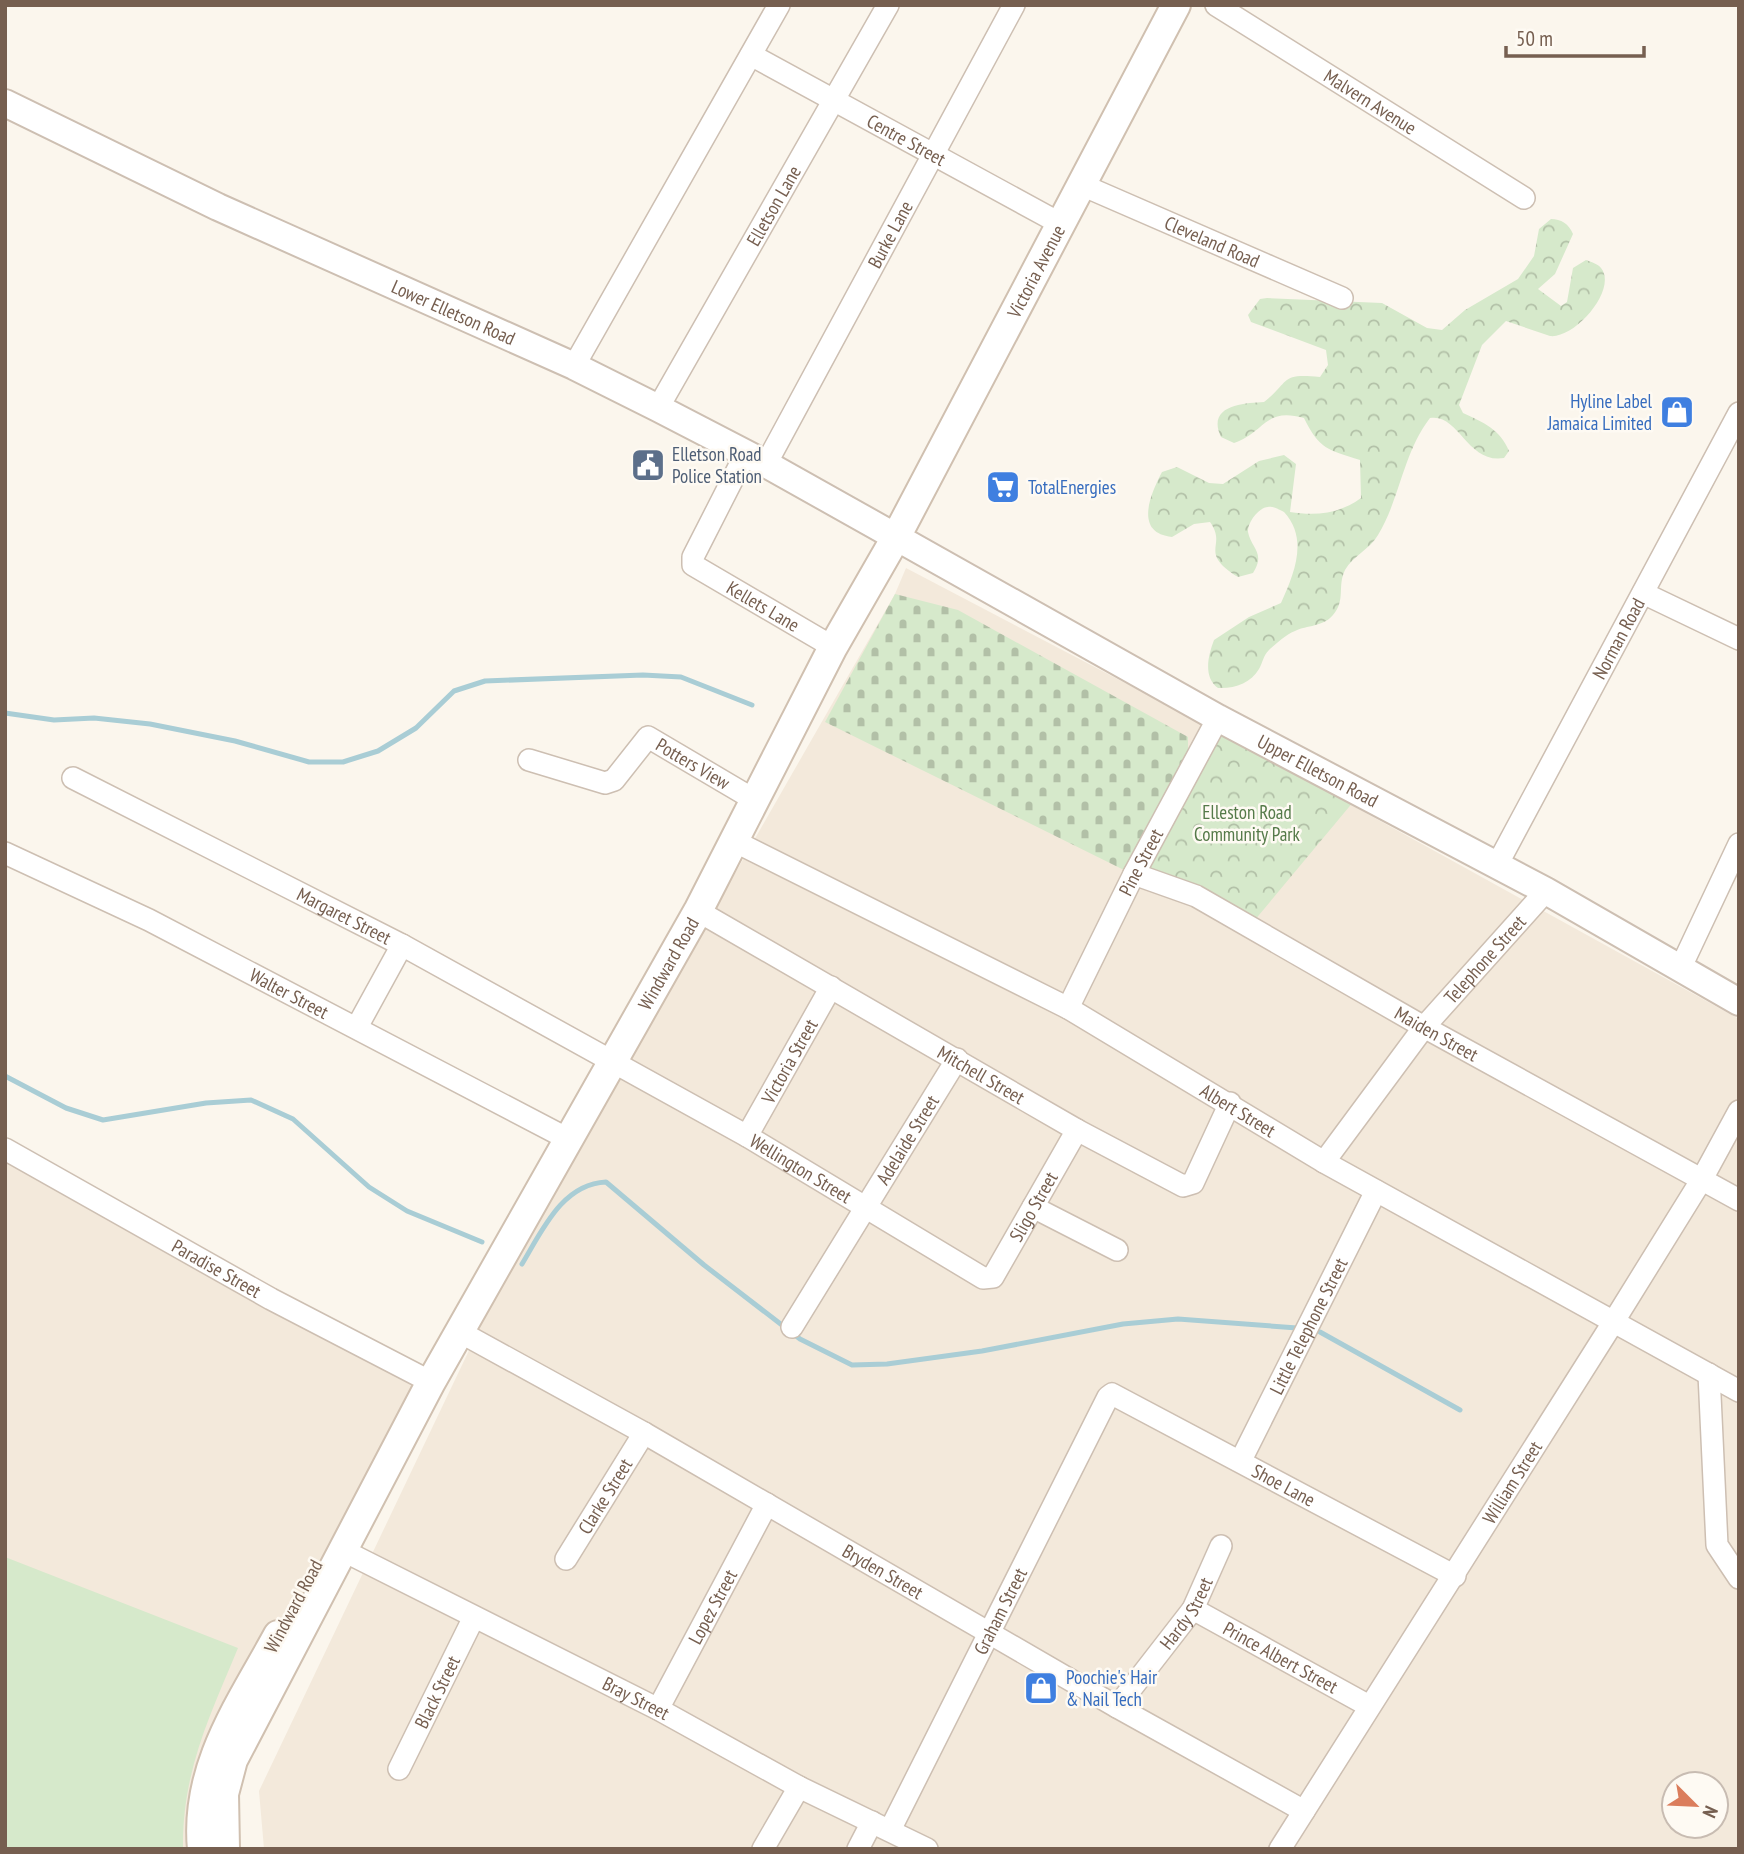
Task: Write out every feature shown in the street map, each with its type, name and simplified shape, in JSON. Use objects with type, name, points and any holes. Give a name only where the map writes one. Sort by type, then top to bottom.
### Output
[{"type":"main road","name":"Victoria Avenue","points":[[895,539],[1176,5]]},
{"type":"main road","name":"Windward Road","points":[[225,1849],[224,1794],[233,1760],[431,1382],[698,911],[833,647],[895,539]]},
{"type":"main road","name":"Windward Road","points":[[202,1849],[204,1796],[213,1754],[390,1429],[431,1382]]},
{"type":"street","points":[[574,366],[779,5]]},
{"type":"street","name":"Elletson Lane","points":[[658,408],[888,5]]},
{"type":"street","name":"Burke Lane","points":[[693,565],[693,557],[756,458],[934,154],[1014,5]]},
{"type":"street","name":"Malvern Avenue","points":[[1216,5],[1524,198]]},
{"type":"street","name":"Centre Street","points":[[751,55],[1061,224]]},
{"type":"street","name":"Lower Elletson Road","points":[[5,103],[218,207],[574,366],[756,458],[895,539]]},
{"type":"street","name":"Cleveland Road","points":[[1082,185],[1342,298]]},
{"type":"street","name":"Norman Road","points":[[1497,865],[1739,412]]},
{"type":"street","name":"Upper Elletson Road","points":[[895,539],[1218,718],[1546,891],[1739,1002]]},
{"type":"street","name":"Kellets Lane","points":[[693,565],[833,647]]},
{"type":"street","points":[[1643,593],[1739,639]]},
{"type":"street","name":"Pine Street","points":[[1069,1008],[1134,873],[1218,718]]},
{"type":"street","name":"Potters View","points":[[529,760],[605,783],[614,780],[648,737],[753,799]]},
{"type":"street","name":"Margaret Street","points":[[73,778],[402,945],[611,1061]]},
{"type":"street","name":"Albert Street","points":[[732,840],[1069,1008],[1324,1162],[1739,1391]]},
{"type":"street","points":[[1679,969],[1739,844]]},
{"type":"street","name":"Walter Street","points":[[5,853],[149,920],[568,1139]]},
{"type":"street","name":"Maiden Street","points":[[1134,873],[1196,896],[1424,1027],[1739,1200]]},
{"type":"street","name":"Telephone Street","points":[[1324,1162],[1424,1027],[1546,891]]},
{"type":"street","name":"Mitchell Street","points":[[698,911],[1077,1130],[1188,1186],[1230,1103]]},
{"type":"street","points":[[357,1027],[402,945]]},
{"type":"street","name":"Victoria Street","points":[[747,1136],[831,987]]},
{"type":"street","name":"Adelaide Street","points":[[792,1327],[957,1059]]},
{"type":"street","name":"Wellington Street","points":[[611,1061],[747,1136],[866,1210],[988,1280]]},
{"type":"street","name":"William Street","points":[[1280,1849],[1614,1321],[1702,1179],[1739,1111]]},
{"type":"street","name":"Sligo Street","points":[[988,1280],[993,1277],[1077,1130]]},
{"type":"street","name":"Paradise Street","points":[[5,1149],[271,1298],[431,1382]]},
{"type":"street","name":"Little Telephone Street","points":[[1241,1460],[1376,1191]]},
{"type":"street","points":[[1033,1208],[1117,1250]]},
{"type":"street","name":"Bryden Street","points":[[460,1332],[644,1433],[1117,1707],[1304,1811]]},
{"type":"street","points":[[1709,1374],[1717,1545],[1739,1578]]},
{"type":"street","name":"Shoe Lane","points":[[1112,1394],[1241,1460],[1455,1576]]},
{"type":"street","name":"Graham Street","points":[[858,1849],[881,1826],[989,1632],[1112,1394]]},
{"type":"street","name":"Clarke Street","points":[[566,1559],[644,1433]]},
{"type":"street","name":"Lopez Street","points":[[658,1709],[767,1504]]},
{"type":"street","name":"Hardy Street","points":[[1117,1707],[1193,1609],[1221,1546]]},
{"type":"street","name":"Bray Street","points":[[344,1552],[658,1709],[799,1787],[927,1849]]},
{"type":"street","name":"Prince Albert Street","points":[[1193,1609],[1369,1706]]},
{"type":"street","name":"Black Street","points":[[398,1769],[474,1616]]},
{"type":"street","points":[[763,1849],[799,1787]]},
{"type":"shaded area","points":[[906,568],[1230,738],[1739,1019],[1739,1849],[264,1849],[259,1791],[504,1277],[895,594]]},
{"type":"shaded area","points":[[5,1149],[431,1382],[233,1760],[225,1849],[5,1849]]},
{"type":"green space","points":[[1551,219],[1564,223],[1573,234],[1555,274],[1538,289],[1561,306],[1567,302],[1573,268],[1586,260],[1601,268],[1605,277],[1604,288],[1591,311],[1571,330],[1550,336],[1506,321],[1482,345],[1459,405],[1463,413],[1496,432],[1509,451],[1504,458],[1491,458],[1481,454],[1449,423],[1430,418],[1407,461],[1392,506],[1378,535],[1345,570],[1339,604],[1333,615],[1325,622],[1300,629],[1281,639],[1267,652],[1256,674],[1247,681],[1236,686],[1218,688],[1209,672],[1214,640],[1249,617],[1281,603],[1297,557],[1296,534],[1292,522],[1284,512],[1270,507],[1261,510],[1248,528],[1258,555],[1257,566],[1253,573],[1238,577],[1219,561],[1215,549],[1215,530],[1210,522],[1194,524],[1172,537],[1160,534],[1152,528],[1148,511],[1153,490],[1162,472],[1177,467],[1209,483],[1223,484],[1259,461],[1284,455],[1296,464],[1290,512],[1327,512],[1344,508],[1361,498],[1360,460],[1326,447],[1315,436],[1304,418],[1291,415],[1273,418],[1234,443],[1221,437],[1218,426],[1223,412],[1238,405],[1264,402],[1291,378],[1320,377],[1328,365],[1326,350],[1251,322],[1248,315],[1260,299],[1267,298],[1382,303],[1427,328],[1442,330],[1465,310],[1518,279],[1534,256],[1539,229]]},
{"type":"green space","points":[[895,594],[958,610],[1188,737],[1188,755],[1130,873],[825,722]]},
{"type":"green space","name":"Elleston Road Community Park","points":[[1219,729],[1354,801],[1254,921],[1151,874],[1148,864]]},
{"type":"green space","points":[[5,1557],[238,1648],[192,1770],[184,1821],[183,1849],[5,1849]]},
{"type":"waterway","points":[[5,713],[54,720],[94,718],[150,724],[235,741],[309,762],[343,762],[378,751],[416,728],[454,691],[485,681],[643,675],[681,677],[752,705]]},
{"type":"waterway","points":[[5,1076],[66,1108],[103,1120],[206,1103],[251,1100],[293,1119],[369,1187],[407,1211],[482,1242]]},
{"type":"waterway","points":[[522,1264],[546,1224],[565,1200],[577,1191],[606,1182],[704,1265],[800,1339],[852,1365],[887,1364],[982,1351],[1123,1324],[1178,1319],[1297,1328]]},
{"type":"waterway","points":[[1320,1332],[1460,1410]]},
{"type":"place","name":"Hyline Label Jamaica Limited","points":[[1677,412]]},
{"type":"place","name":"Elletson Road Police Station","points":[[648,465]]},
{"type":"place","name":"TotalEnergies","points":[[1003,487]]},
{"type":"place","name":"Poochie's Hair & Nail Tech","points":[[1041,1688]]}]
